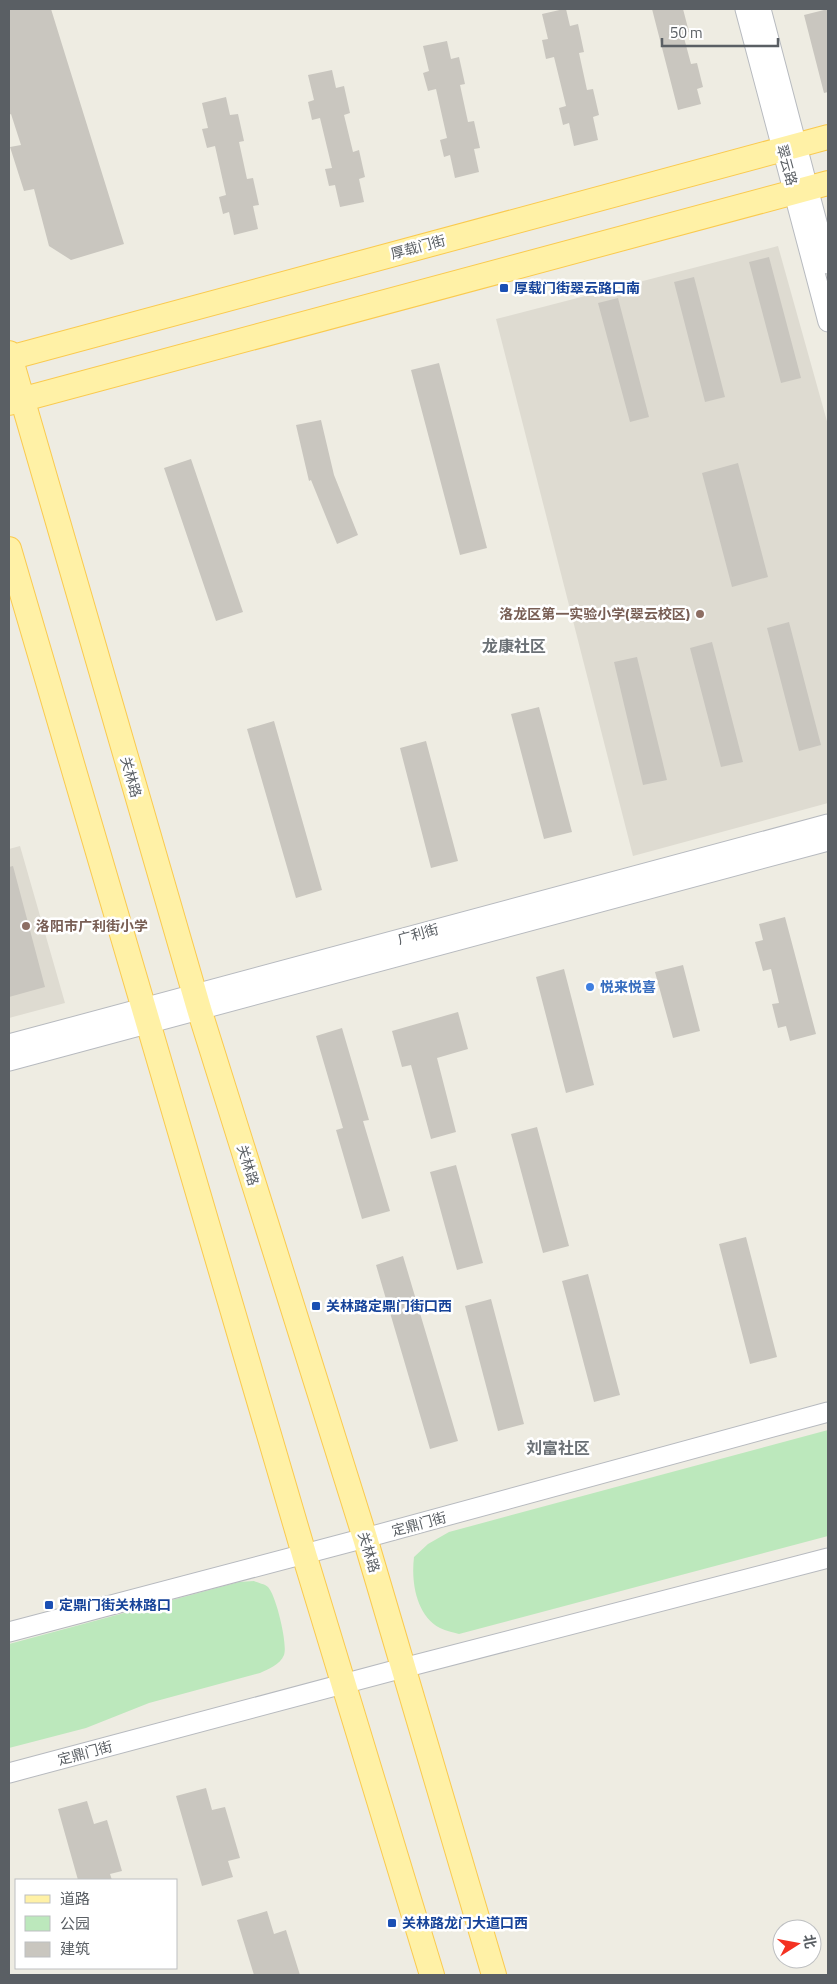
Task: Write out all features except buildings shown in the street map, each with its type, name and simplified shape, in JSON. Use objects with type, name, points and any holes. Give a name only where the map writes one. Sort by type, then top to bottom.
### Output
[{"type":"main road","name":"厚载门街","points":[[9,356],[828,137]]},
{"type":"main road","points":[[15,401],[810,188]]},
{"type":"main road","name":"关林路","points":[[9,356],[15,401],[196,1001],[365,1538],[494,1975]]},
{"type":"main road","points":[[9,549],[304,1554],[432,1975]]},
{"type":"street","name":"翠云路","points":[[745,9],[790,147],[810,188],[828,264]]},
{"type":"street","name":"翠云路","points":[[761,9],[790,147]]},
{"type":"street","name":"翠云路","points":[[810,188],[828,322]]},
{"type":"street","name":"广利街","points":[[9,1061],[147,1015],[828,824]]},
{"type":"street","name":"广利街","points":[[196,1001],[828,841]]},
{"type":"street","name":"广利街","points":[[9,1044],[147,1015]]},
{"type":"street","name":"定鼎门街","points":[[9,1632],[365,1538],[828,1412]]},
{"type":"street","name":"定鼎门街","points":[[9,1773],[828,1558]]},
{"type":"shaded area","name":"洛龙区第一实验小学(翠云校区)","points":[[778,246],[828,425],[828,803],[633,856],[496,319]]},
{"type":"shaded area","name":"洛阳市广利街小学","points":[[20,846],[65,1003],[9,1018],[9,849]]},
{"type":"green space","points":[[828,1430],[828,1536],[459,1634],[440,1628],[425,1615],[420,1606],[413,1577],[414,1557],[428,1544],[449,1532]]},
{"type":"green space","points":[[254,1581],[268,1587],[278,1609],[285,1650],[284,1655],[277,1664],[260,1673],[149,1703],[86,1728],[9,1748],[9,1644],[239,1582]]},
{"type":"place","name":"厚载门街翠云路口南","points":[[504,288]]},
{"type":"place","name":"洛龙区第一实验小学(翠云校区)","points":[[700,614]]},
{"type":"place","name":"洛阳市广利街小学","points":[[26,926]]},
{"type":"place","name":"悦来悦喜","points":[[590,987]]},
{"type":"place","name":"关林路定鼎门街口西","points":[[316,1306]]},
{"type":"place","name":"定鼎门街关林路口","points":[[49,1605]]},
{"type":"place","name":"关林路龙门大道口西","points":[[392,1923]]},
{"type":"district","name":"龙康社区","points":[[514,646]]},
{"type":"district","name":"刘富社区","points":[[558,1448]]}]
